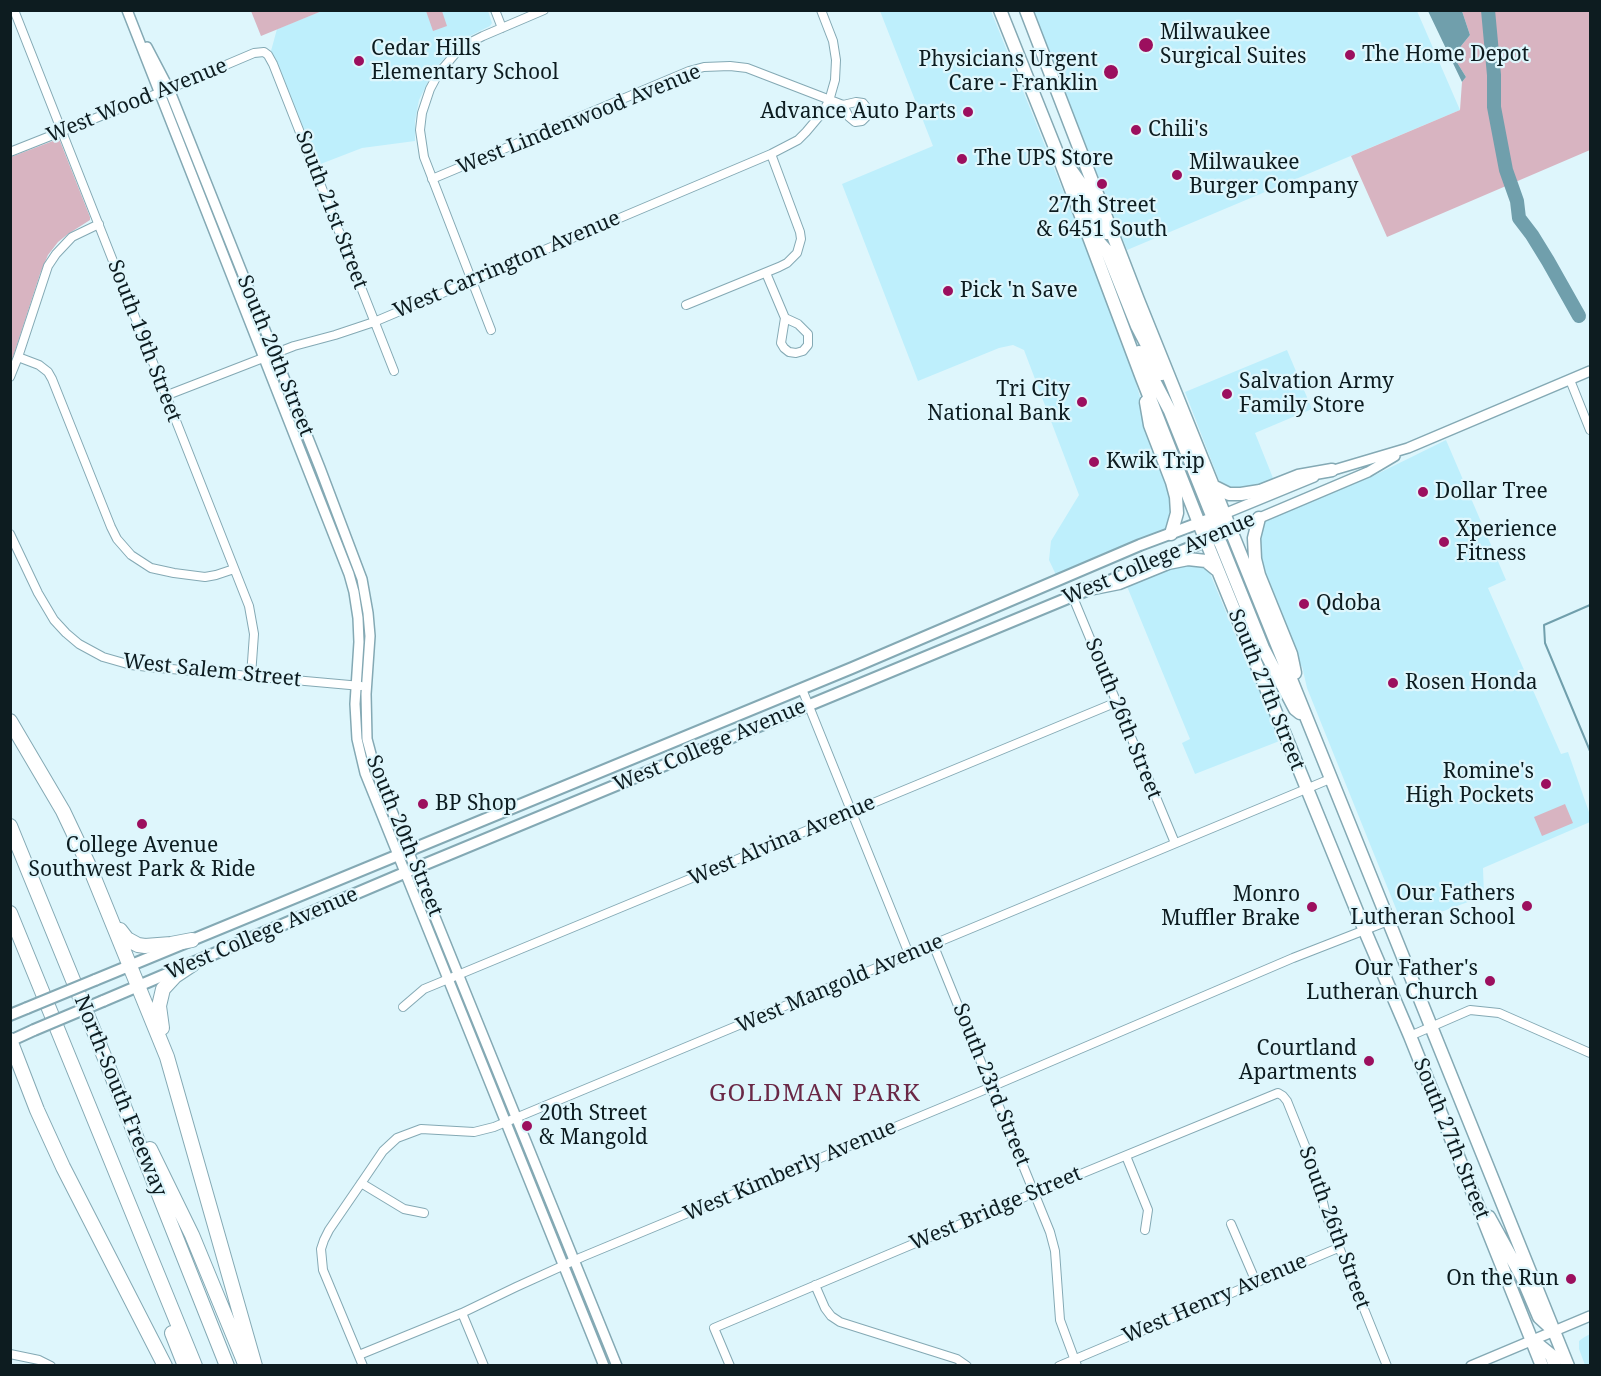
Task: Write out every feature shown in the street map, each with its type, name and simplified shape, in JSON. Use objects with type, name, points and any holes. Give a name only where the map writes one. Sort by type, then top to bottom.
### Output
[{"type":"highway","points":[[10,721],[63,811],[90,868],[167,1057],[255,1365]]},
{"type":"highway","name":"North-South Freeway","points":[[10,826],[227,1365]]},
{"type":"highway","points":[[107,907],[123,935],[138,945],[153,946],[192,939]]},
{"type":"highway","name":"North-South Freeway","points":[[10,913],[195,1365]]},
{"type":"highway","points":[[167,1057],[159,1013],[161,995],[174,976],[193,964]]},
{"type":"highway","points":[[11,1040],[37,1110],[63,1167],[165,1365]]},
{"type":"highway","points":[[104,1056],[192,1235],[246,1365]]},
{"type":"highway","points":[[10,1070],[19,1079],[37,1110]]},
{"type":"highway","points":[[98,1128],[185,1365]]},
{"type":"main road","name":"South 27th Street","points":[[1000,10],[1199,523],[1211,538],[1218,571],[1410,1036],[1542,1365]]},
{"type":"main road","points":[[1026,11],[1111,232],[1213,486],[1220,527],[1231,530]]},
{"type":"main road","points":[[1060,160],[1081,184],[1097,226],[1101,231],[1111,232]]},
{"type":"main road","points":[[1091,241],[1098,241],[1107,251],[1137,326],[1160,372],[1174,388]]},
{"type":"main road","points":[[1121,320],[1170,411],[1218,516]]},
{"type":"main road","points":[[1142,378],[1150,425],[1176,497],[1177,513],[1171,534]]},
{"type":"main road","points":[[1213,486],[1230,494],[1241,494],[1260,491],[1298,476],[1332,470]]},
{"type":"main road","name":"West College Avenue","points":[[10,1015],[1218,516]]},
{"type":"main road","points":[[1259,518],[1254,538],[1255,559],[1259,575],[1291,654],[1300,701]]},
{"type":"main road","name":"South 27th Street","points":[[1231,530],[1568,1365]]},
{"type":"main road","name":"West College Avenue","points":[[11,1040],[404,873],[1231,530]]},
{"type":"main road","points":[[1211,538],[1263,648],[1295,709],[1309,723]]},
{"type":"main road","points":[[1078,593],[1119,584],[1168,563],[1188,560],[1206,561],[1218,571]]},
{"type":"main road","points":[[1472,1191],[1499,1233],[1522,1277],[1539,1317],[1554,1331]]},
{"type":"main road","points":[[1532,1340],[1551,1356],[1555,1365]]},
{"type":"street","name":"South 19th Street","points":[[14,10],[249,606],[254,644],[251,676]]},
{"type":"street","name":"South 20th Street","points":[[127,10],[164,91],[274,354],[362,579],[370,636],[361,686],[357,739],[361,761],[404,873],[604,1365]]},
{"type":"street","points":[[495,10],[502,28]]},
{"type":"street","points":[[491,330],[424,157],[420,130],[422,113],[438,74],[455,54],[469,43],[544,10]]},
{"type":"street","points":[[821,10],[833,41],[836,60],[835,80],[829,101]]},
{"type":"street","name":"West Wood Avenue","points":[[10,152],[254,53],[264,52]]},
{"type":"street","name":"South 21st Street","points":[[264,52],[273,64],[394,371]]},
{"type":"street","name":"West Lindenwood Avenue","points":[[432,180],[704,67],[747,68],[843,105]]},
{"type":"street","name":"South 20th Street","points":[[164,91],[354,592],[359,631],[361,686],[367,739],[372,758],[618,1365]]},
{"type":"street","name":"West Carrington Avenue","points":[[165,396],[294,346],[341,334],[374,322],[771,154],[798,140],[822,113],[829,101]]},
{"type":"street","points":[[686,305],[787,263],[799,248],[801,239],[798,224],[771,154]]},
{"type":"street","points":[[10,377],[48,266],[72,237],[99,225]]},
{"type":"street","points":[[766,273],[785,318],[781,338],[784,348],[793,353],[803,351],[809,342],[806,332],[798,324],[785,318]]},
{"type":"street","points":[[18,357],[39,365],[48,372],[52,379],[111,527],[117,539],[131,555],[151,568],[174,573],[205,577],[234,569]]},
{"type":"street","name":"West College Avenue","points":[[1218,516],[1332,470],[1408,448],[1590,371]]},
{"type":"street","points":[[1570,380],[1590,430]]},
{"type":"street","name":"West College Avenue","points":[[1231,530],[1368,472],[1408,448]]},
{"type":"street","name":"West Salem Street","points":[[10,534],[45,607],[54,620],[66,633],[92,652],[130,665],[361,686]]},
{"type":"street","name":"South 26th Street","points":[[1078,593],[1117,702],[1174,843]]},
{"type":"street","points":[[802,689],[909,954]]},
{"type":"street","name":"West Alvina Avenue","points":[[403,1007],[424,989],[447,979],[1117,702]]},
{"type":"street","name":"West Mangold Avenue","points":[[363,1365],[326,1279],[321,1261],[321,1249],[324,1240],[361,1183],[383,1151],[397,1138],[430,1128],[474,1131],[517,1118],[1330,779]]},
{"type":"street","name":"West Kimberly Avenue","points":[[359,1355],[462,1313],[575,1260],[992,1087],[1293,958],[1388,921]]},
{"type":"street","name":"South 23rd Street","points":[[933,944],[1050,1232],[1055,1251],[1060,1320],[1076,1362]]},
{"type":"street","points":[[1410,1036],[1470,1010],[1499,1013],[1590,1053]]},
{"type":"street","name":"South 26th Street","points":[[1278,1094],[1287,1101],[1316,1173],[1326,1215],[1338,1248],[1387,1365]]},
{"type":"street","name":"West Bridge Street","points":[[730,1365],[714,1328],[1278,1094]]},
{"type":"street","points":[[1126,1156],[1148,1210],[1145,1230]]},
{"type":"street","points":[[361,1183],[404,1209],[424,1213]]},
{"type":"street","points":[[1231,1224],[1256,1282]]},
{"type":"street","name":"West Henry Avenue","points":[[1059,1365],[1076,1362],[1338,1248]]},
{"type":"street","points":[[815,1285],[825,1308],[840,1322],[957,1359],[967,1365]]},
{"type":"street","points":[[462,1313],[484,1365]]},
{"type":"street","points":[[1471,1365],[1590,1316]]},
{"type":"street","points":[[10,1354],[51,1365]]},
{"type":"shaded area","points":[[251,11],[322,11],[261,36]]},
{"type":"shaded area","points":[[322,11],[488,11],[492,23],[454,47],[434,70],[419,100],[415,121],[415,141],[362,148],[318,165],[271,51],[277,29]]},
{"type":"shaded area","points":[[426,11],[442,11],[447,26],[433,31]]},
{"type":"shaded area","points":[[880,11],[991,11],[1092,263],[1169,480],[1173,514],[1167,528],[1162,531],[1056,575],[1049,560],[1051,541],[1079,495],[1024,350],[1013,345],[999,348],[918,381],[842,184],[933,146]]},
{"type":"shaded area","points":[[1034,11],[1417,11],[1460,110],[1127,250]]},
{"type":"shaded area","points":[[1428,11],[1462,11],[1470,35],[1453,56],[1466,77],[1462,82]]},
{"type":"shaded area","points":[[1462,11],[1590,11],[1590,150],[1387,237],[1351,156],[1460,110],[1462,82],[1466,77],[1453,56],[1470,35]]},
{"type":"shaded area","points":[[58,139],[90,220],[58,242],[48,255],[11,363],[11,157]]},
{"type":"shaded area","points":[[1287,350],[1312,409],[1255,433],[1275,483],[1234,492],[1223,487],[1218,478],[1185,392]]},
{"type":"shaded area","points":[[1446,440],[1506,580],[1488,588],[1561,754],[1568,752],[1590,815],[1590,822],[1483,868],[1484,896],[1403,926],[1307,688],[1302,666],[1298,668],[1259,566],[1260,527],[1266,521],[1373,476]]},
{"type":"shaded area","points":[[1184,563],[1206,567],[1209,571],[1282,740],[1195,774],[1182,743],[1190,739],[1126,584]]},
{"type":"shaded area","points":[[1565,804],[1573,823],[1542,836],[1534,817]]},
{"type":"shaded area","points":[[1590,1334],[1590,1365],[1585,1365],[1579,1349],[1579,1341]]},
{"type":"waterway","points":[[1488,10],[1494,75],[1494,107],[1506,170],[1517,201],[1519,218],[1548,261],[1579,316]]},
{"type":"waterway","points":[[1590,605],[1544,625],[1545,643],[1590,751]]},
{"type":"place","name":"Milwaukee Surgical Suites","points":[[1146,45]]},
{"type":"place","name":"The Home Depot","points":[[1350,55]]},
{"type":"place","name":"Cedar Hills Elementary School","points":[[359,61]]},
{"type":"place","name":"Physicians Urgent Care - Franklin","points":[[1111,72]]},
{"type":"place","name":"Advance Auto Parts","points":[[968,112]]},
{"type":"place","name":"Chili's","points":[[1136,130]]},
{"type":"place","name":"The UPS Store","points":[[962,159]]},
{"type":"place","name":"Milwaukee Burger Company","points":[[1177,175]]},
{"type":"place","name":"27th Street & 6451 South","points":[[1102,184]]},
{"type":"place","name":"Pick 'n Save","points":[[948,291]]},
{"type":"place","name":"Salvation Army Family Store","points":[[1227,394]]},
{"type":"place","name":"Tri City National Bank","points":[[1082,402]]},
{"type":"place","name":"Kwik Trip","points":[[1094,462]]},
{"type":"place","name":"Dollar Tree","points":[[1423,492]]},
{"type":"place","name":"Xperience Fitness","points":[[1444,542]]},
{"type":"place","name":"Qdoba","points":[[1304,604]]},
{"type":"place","name":"Rosen Honda","points":[[1393,683]]},
{"type":"place","name":"Romine's High Pockets","points":[[1546,784]]},
{"type":"place","name":"BP Shop","points":[[423,804]]},
{"type":"place","name":"College Avenue Southwest Park & Ride","points":[[142,824]]},
{"type":"place","name":"Our Fathers Lutheran School","points":[[1527,906]]},
{"type":"place","name":"Monro Muffler Brake","points":[[1312,907]]},
{"type":"place","name":"Our Father's Lutheran Church","points":[[1490,981]]},
{"type":"place","name":"Courtland Apartments","points":[[1369,1061]]},
{"type":"place","name":"20th Street & Mangold","points":[[527,1126]]},
{"type":"place","name":"On the Run","points":[[1571,1279]]},
{"type":"district","name":"GOLDMAN PARK","points":[[815,1094]]}]
